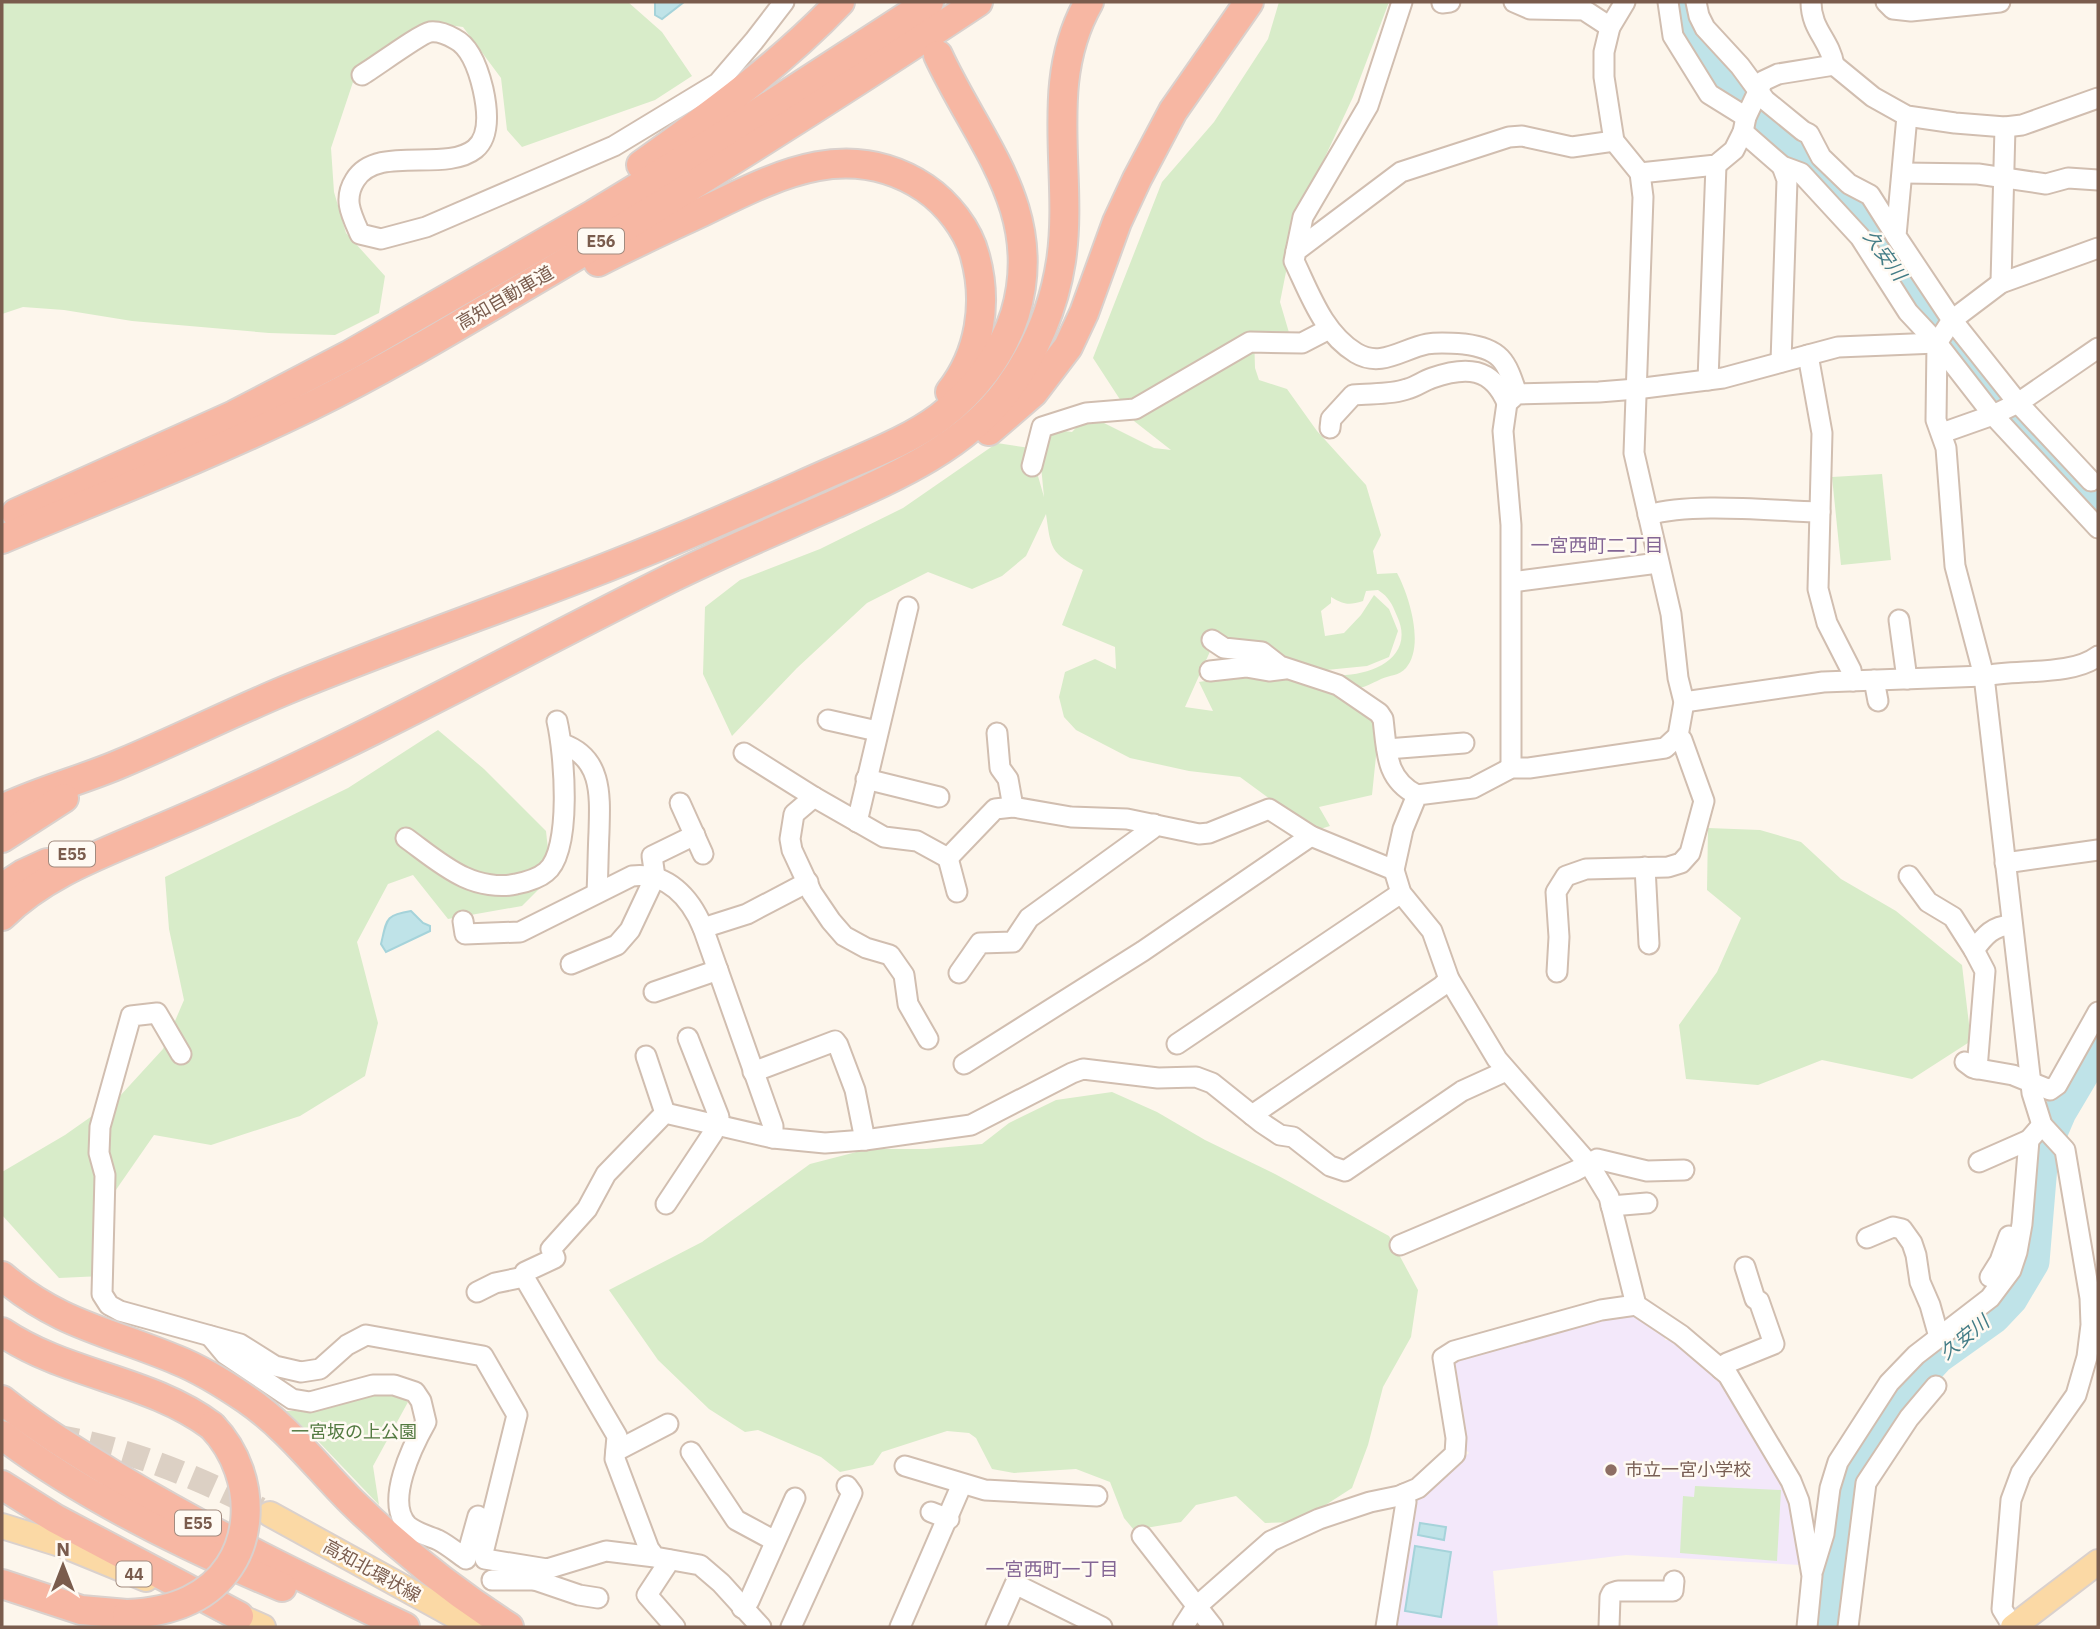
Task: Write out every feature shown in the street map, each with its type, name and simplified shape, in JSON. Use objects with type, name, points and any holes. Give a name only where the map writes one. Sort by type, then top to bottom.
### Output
[{"type":"highway","points":[[458,293],[587,204],[750,85],[810,33],[840,2]]},
{"type":"highway","name":"高知自動車道","points":[[2,519],[234,415],[349,355],[935,14],[978,2]]},
{"type":"highway","points":[[2,916],[34,889],[98,853],[316,759],[676,576],[867,489],[929,458],[958,439],[984,417],[1007,391],[1042,328],[1054,293],[1061,260],[1063,226],[1064,79],[1070,47],[1082,13],[1089,2]]},
{"type":"highway","points":[[867,489],[932,464],[977,439],[1017,409],[1046,378],[1077,329],[1117,222],[1173,111],[1249,2]]},
{"type":"highway","name":"高知自動車道","points":[[2,539],[247,436],[313,405],[473,317],[739,157],[935,14]]},
{"type":"highway","points":[[2,809],[118,765],[286,690],[660,548],[855,462],[918,432],[941,416],[968,392],[1000,350],[1019,298],[1023,260],[1022,240],[1013,199],[938,55]]},
{"type":"highway","points":[[313,405],[625,248],[772,178],[816,166],[862,165],[916,182],[945,205],[967,236],[974,252],[981,287],[981,308],[974,348],[965,369],[943,401],[906,432],[855,462]]},
{"type":"highway","points":[[2,838],[118,765]]},
{"type":"highway","name":"E55","points":[[2,888],[23,874],[54,860],[147,834]]},
{"type":"highway","points":[[2,1276],[26,1296],[55,1313],[87,1328],[176,1359],[250,1401],[295,1441],[351,1501],[402,1548],[509,1627]]},
{"type":"highway","points":[[2,1332],[40,1354],[176,1402],[212,1426],[225,1440],[241,1474],[247,1509],[240,1546],[220,1578],[189,1601],[149,1613],[81,1610],[2,1584]]},
{"type":"highway","name":"E55","points":[[2,1400],[69,1448],[159,1502],[260,1556],[405,1627]]},
{"type":"highway","name":"E55","points":[[2,1435],[25,1453],[114,1507],[246,1572],[378,1627]]},
{"type":"highway","points":[[2,1485],[55,1520],[251,1621]]},
{"type":"main road","name":"高知北環状線","points":[[270,1514],[475,1627]]},
{"type":"main road","name":"44","points":[[2,1526],[63,1545],[251,1621]]},
{"type":"main road","points":[[2013,1627],[2098,1562]]},
{"type":"street","points":[[362,75],[429,32],[444,34],[462,43],[473,60],[483,88],[487,123],[477,148],[459,158],[383,162],[360,172],[348,192],[351,215],[360,234],[381,239],[426,227],[614,146],[718,83],[784,2]]},
{"type":"street","points":[[1402,2],[1368,106],[1303,217],[1294,261],[1321,319],[1354,353],[1369,359],[1390,358],[1426,344],[1453,343],[1482,347],[1496,353],[1508,366],[1512,399],[1503,451],[1511,525],[1511,768]]},
{"type":"street","points":[[1514,2],[1530,9],[1584,6],[1610,27]]},
{"type":"street","points":[[1212,640],[1224,648],[1262,652],[1285,668],[1338,685],[1379,713],[1383,719],[1392,774],[1417,795],[1473,788],[1511,768],[1578,762],[1665,748],[1678,736],[1684,702],[1678,678],[1671,614],[1634,453],[1643,197],[1640,173],[1614,141],[1604,77],[1604,52],[1610,27],[1625,2]]},
{"type":"street","points":[[1668,2],[1673,36],[1709,94],[1744,125],[1782,166],[1787,180],[1781,362]]},
{"type":"street","points":[[1696,2],[1705,29],[1740,66],[1757,93],[1809,134],[1821,157],[1849,184],[1870,195],[1952,320],[2018,402],[2091,481]]},
{"type":"street","points":[[1811,2],[1811,15],[1818,33],[1832,50],[1834,65],[1873,97],[1907,116],[2005,127],[2022,125],[2098,98]]},
{"type":"street","points":[[1886,2],[1893,9],[1910,11],[2000,2]]},
{"type":"street","points":[[1640,173],[1716,165],[1734,150],[1763,81],[1779,74],[1834,65]]},
{"type":"street","points":[[1896,236],[1907,116]]},
{"type":"street","points":[[2001,283],[2005,127]]},
{"type":"street","points":[[1296,251],[1401,172],[1509,137],[1522,136],[1572,147],[1614,141]]},
{"type":"street","points":[[1708,380],[1716,165]]},
{"type":"street","points":[[1782,166],[1801,173],[1860,237],[1908,312],[1937,343],[1993,415],[2098,528]]},
{"type":"street","points":[[1903,173],[1978,174],[2046,184],[2068,178],[2098,180]]},
{"type":"street","points":[[2013,1627],[2001,1609],[2011,1500],[2021,1473],[2076,1395],[2087,1357],[2094,1298],[2065,1150],[2042,1125],[2031,1083],[1984,676],[1955,566],[1946,448],[1936,420],[1937,343],[1952,320],[2001,283],[2098,248]]},
{"type":"street","points":[[1032,466],[1042,427],[1086,413],[1135,409],[1250,342],[1302,343],[1329,329]]},
{"type":"street","points":[[1512,399],[1708,380],[1838,347],[1937,343]]},
{"type":"street","points":[[1942,433],[1993,415],[2018,402],[2098,348]]},
{"type":"street","points":[[1808,355],[1822,433],[1818,589],[1821,606],[1853,681]]},
{"type":"street","points":[[1330,428],[1331,419],[1353,395],[1406,390],[1431,378],[1463,371],[1483,373],[1493,379],[1512,399]]},
{"type":"street","points":[[1648,515],[1661,511],[1697,509],[1820,513]]},
{"type":"street","points":[[1512,582],[1658,563]]},
{"type":"street","points":[[857,822],[908,607]]},
{"type":"street","points":[[1899,620],[1907,679]]},
{"type":"street","points":[[1684,702],[1823,682],[1984,676],[2077,667],[2098,656]]},
{"type":"street","points":[[1210,671],[1246,667],[1269,671],[1285,668]]},
{"type":"street","points":[[1874,680],[1878,701]]},
{"type":"street","points":[[828,720],[877,732]]},
{"type":"street","points":[[406,838],[462,877],[481,883],[509,886],[546,872],[555,860],[561,836],[565,794],[563,744],[557,721]]},
{"type":"street","points":[[997,733],[1000,768],[1008,779],[1013,807]]},
{"type":"street","points":[[1557,972],[1559,937],[1556,892],[1566,876],[1586,869],[1674,865],[1687,858],[1690,853],[1704,801],[1682,740],[1678,736]]},
{"type":"street","points":[[1387,749],[1464,743]]},
{"type":"street","points":[[563,744],[576,749],[590,766],[600,791],[597,893]]},
{"type":"street","points":[[744,753],[814,797],[884,836],[917,841],[948,858],[957,892]]},
{"type":"street","points":[[866,779],[939,797]]},
{"type":"street","points":[[1417,795],[1403,829],[1394,870],[1401,893],[1432,931],[1448,979],[1506,1071],[1589,1164],[1609,1197],[1636,1305],[1681,1335],[1728,1374],[1791,1480],[1798,1501],[1812,1576]]},
{"type":"street","points":[[814,797],[794,814],[789,839],[812,893],[844,936],[866,948],[890,955],[904,975],[908,1004],[928,1039]]},
{"type":"street","points":[[680,803],[703,854]]},
{"type":"street","points":[[948,858],[995,809],[1013,807],[1071,817],[1127,819],[1199,834],[1209,833],[1269,809],[1311,836],[1394,870]]},
{"type":"street","points":[[959,973],[980,943],[1013,942],[1029,918],[1153,829],[1154,824]]},
{"type":"street","points":[[571,964],[617,945],[630,930],[655,877],[652,856],[695,835]]},
{"type":"street","points":[[964,1064],[1143,951],[1311,836]]},
{"type":"street","points":[[2005,863],[2098,850]]},
{"type":"street","points":[[1645,867],[1649,944]]},
{"type":"street","points":[[463,921],[465,934],[520,932],[632,876],[647,874],[669,882],[696,911],[703,928],[773,1126],[773,1138]]},
{"type":"street","points":[[1909,876],[1928,902],[1953,908],[1985,971],[1971,1066],[2013,1075],[2050,1090],[2057,1086],[2098,1012]]},
{"type":"street","points":[[703,928],[747,914],[808,882]]},
{"type":"street","points":[[1177,1044],[1401,893]]},
{"type":"street","points":[[1974,950],[1983,938],[1999,926],[2011,925]]},
{"type":"street","points":[[654,992],[718,971]]},
{"type":"street","points":[[1252,1115],[1442,986],[1448,979]]},
{"type":"street","points":[[181,1054],[157,1013],[131,1016],[100,1127],[99,1153],[105,1175],[102,1294],[109,1305],[120,1311],[240,1344],[275,1366],[301,1371],[320,1369],[347,1345],[366,1335],[483,1356],[517,1415],[483,1553],[485,1559],[536,1574],[579,1595],[598,1598]]},
{"type":"street","points":[[666,1204],[718,1124],[719,1117],[688,1038]]},
{"type":"street","points":[[753,1072],[835,1041],[855,1090],[866,1140]]},
{"type":"street","points":[[646,1056],[665,1113]]},
{"type":"street","points":[[665,1113],[773,1138],[825,1143],[971,1125],[1083,1069],[1158,1078],[1196,1077],[1212,1083],[1280,1135],[1293,1137],[1330,1166],[1345,1171],[1462,1091],[1506,1071]]},
{"type":"street","points":[[663,1558],[649,1549],[615,1459],[617,1436],[524,1278],[525,1272],[555,1258],[551,1249],[587,1209],[606,1174],[665,1113]]},
{"type":"street","points":[[1979,1162],[2029,1140],[2042,1125]]},
{"type":"street","points":[[1807,1627],[1812,1576],[1824,1534],[1830,1488],[1838,1462],[1889,1383],[1902,1368],[1998,1289],[2011,1270],[2021,1231],[2029,1140]]},
{"type":"street","points":[[1400,1245],[1597,1159],[1647,1171],[1684,1170]]},
{"type":"street","points":[[1612,1206],[1647,1203]]},
{"type":"street","points":[[1867,1238],[1893,1227],[1902,1229],[1912,1243],[1920,1282],[1939,1337]]},
{"type":"street","points":[[1990,1277],[2010,1232],[2021,1231]]},
{"type":"street","points":[[1721,1369],[1727,1363],[1774,1344],[1745,1267]]},
{"type":"street","points":[[477,1292],[495,1283],[524,1278]]},
{"type":"street","points":[[1184,1627],[1196,1607],[1271,1541],[1319,1520],[1418,1488],[1455,1454],[1456,1438],[1443,1358],[1454,1352],[1588,1314],[1636,1305]]},
{"type":"street","points":[[210,1336],[225,1354],[292,1399],[310,1402],[373,1385],[394,1385],[415,1392],[421,1401],[426,1422],[405,1466],[399,1504],[403,1519],[410,1528],[441,1541],[466,1559],[478,1516]]},
{"type":"street","points":[[1847,1627],[1866,1483],[1909,1418],[1936,1386]]},
{"type":"street","points":[[616,1451],[668,1424]]},
{"type":"street","points":[[691,1452],[736,1520],[775,1541]]},
{"type":"street","points":[[905,1466],[985,1490],[1097,1496]]},
{"type":"street","points":[[900,1627],[940,1515],[962,1484]]},
{"type":"street","points":[[791,1627],[852,1493],[847,1486]]},
{"type":"street","points":[[1386,1627],[1406,1502],[1404,1494]]},
{"type":"street","points":[[742,1608],[749,1601],[795,1498]]},
{"type":"street","points":[[1142,1536],[1213,1627]]},
{"type":"street","points":[[492,1580],[536,1574],[606,1551],[663,1558],[699,1565],[721,1583],[761,1627]]},
{"type":"street","points":[[663,1558],[647,1595],[675,1627]]},
{"type":"street","points":[[1609,1627],[1612,1593],[1673,1591],[1674,1581]]},
{"type":"street","points":[[996,1627],[1015,1584],[1102,1627]]},
{"type":"shaded area","name":"市立一宮小学校","points":[[1632,1313],[1657,1333],[1665,1335],[1665,1340],[1672,1340],[1699,1360],[1720,1380],[1736,1403],[1789,1497],[1800,1565],[1626,1555],[1493,1571],[1498,1627],[1391,1627],[1411,1500],[1424,1493],[1469,1453],[1461,1445],[1450,1370],[1458,1357],[1597,1318]]},
{"type":"green space","points":[[2,2],[628,2],[662,32],[692,76],[655,100],[522,147],[507,130],[501,78],[463,27],[425,22],[355,76],[331,148],[334,192],[346,233],[385,276],[379,313],[335,335],[269,333],[132,321],[64,310],[23,307],[2,314]]},
{"type":"green space","points":[[1279,2],[1389,2],[1353,97],[1297,217],[1280,302],[1290,336],[1254,334],[1255,368],[1259,380],[1287,389],[1317,431],[1366,485],[1381,535],[1373,551],[1377,574],[1397,573],[1410,607],[1415,634],[1414,647],[1412,659],[1400,673],[1359,688],[1350,684],[1338,675],[1364,672],[1387,661],[1396,653],[1401,643],[1401,630],[1392,604],[1378,590],[1366,591],[1363,601],[1349,604],[1331,597],[1331,603],[1321,611],[1325,636],[1344,633],[1361,615],[1374,595],[1389,609],[1398,631],[1389,657],[1367,666],[1306,672],[1217,636],[1185,707],[1213,711],[1199,682],[1242,675],[1292,676],[1342,694],[1379,727],[1372,795],[1319,807],[1330,826],[1320,829],[1281,807],[1240,777],[1189,771],[1130,758],[1076,730],[1064,717],[1059,697],[1065,672],[1095,659],[1116,669],[1115,647],[1062,625],[1083,570],[1064,559],[1054,549],[1046,514],[1026,556],[1002,576],[972,589],[928,572],[867,603],[797,668],[732,736],[703,674],[705,607],[740,580],[820,549],[903,508],[997,443],[1030,448],[1044,497],[1041,466],[1048,429],[1072,432],[1088,415],[1154,448],[1171,450],[1134,421],[1093,358],[1162,182],[1214,122],[1268,39]]},
{"type":"green space","points":[[1882,474],[1891,560],[1841,565],[1832,477]]},
{"type":"green space","points":[[438,730],[484,769],[546,831],[551,877],[522,906],[448,919],[413,875],[388,884],[357,942],[378,1023],[365,1076],[300,1116],[211,1145],[154,1135],[111,1197],[102,1276],[59,1278],[2,1215],[2,1172],[65,1135],[119,1097],[163,1049],[184,1000],[169,929],[165,877],[348,788]]},
{"type":"green space","points":[[1708,828],[1760,830],[1801,842],[1841,879],[1896,911],[1962,965],[1971,1041],[1912,1079],[1822,1060],[1758,1085],[1686,1079],[1679,1025],[1717,972],[1741,918],[1707,890]]},
{"type":"green space","points":[[1112,1092],[1157,1112],[1389,1236],[1418,1290],[1411,1337],[1383,1387],[1368,1445],[1352,1488],[1299,1522],[1265,1523],[1236,1496],[1196,1505],[1181,1522],[1134,1530],[1124,1518],[1110,1482],[1076,1469],[1014,1473],[992,1469],[976,1438],[969,1433],[947,1431],[882,1452],[873,1465],[840,1472],[821,1457],[758,1430],[745,1432],[709,1409],[658,1360],[609,1290],[702,1242],[810,1164],[868,1149],[926,1149],[982,1144],[1009,1123],[1056,1100]]},
{"type":"green space","name":"一宮坂の上公園","points":[[363,1395],[395,1395],[408,1402],[373,1466],[379,1505],[286,1411],[306,1410]]},
{"type":"green space","points":[[1695,1486],[1781,1490],[1777,1561],[1680,1553],[1683,1496],[1694,1497]]},
{"type":"water","points":[[655,2],[684,2],[662,19],[655,15]]},
{"type":"water","points":[[411,911],[430,926],[430,931],[386,952],[381,944],[388,920],[396,914]]},
{"type":"water","points":[[1420,1523],[1446,1527],[1444,1540],[1418,1535]]},
{"type":"water","points":[[1415,1546],[1451,1552],[1441,1617],[1405,1611]]},
{"type":"waterway","name":"久安川","points":[[1678,2],[1683,26],[1695,53],[1720,82],[1797,147],[1878,241],[1926,312],[1960,351],[2014,424],[2098,510]]},
{"type":"waterway","name":"久安川","points":[[1832,1627],[1843,1548],[1846,1501],[1852,1473],[1872,1440],[1914,1383],[1938,1357],[1994,1317],[2011,1299],[2033,1262],[2042,1154],[2060,1112],[2098,1048]]},
{"type":"tunnel","points":[[54,1436],[108,1448],[160,1465],[211,1485],[260,1509]]},
{"type":"place","name":"市立一宮小学校","points":[[1611,1470]]},
{"type":"district","name":"一宮西町二丁目","points":[[1597,545]]},
{"type":"district","name":"一宮西町一丁目","points":[[1052,1569]]}]
